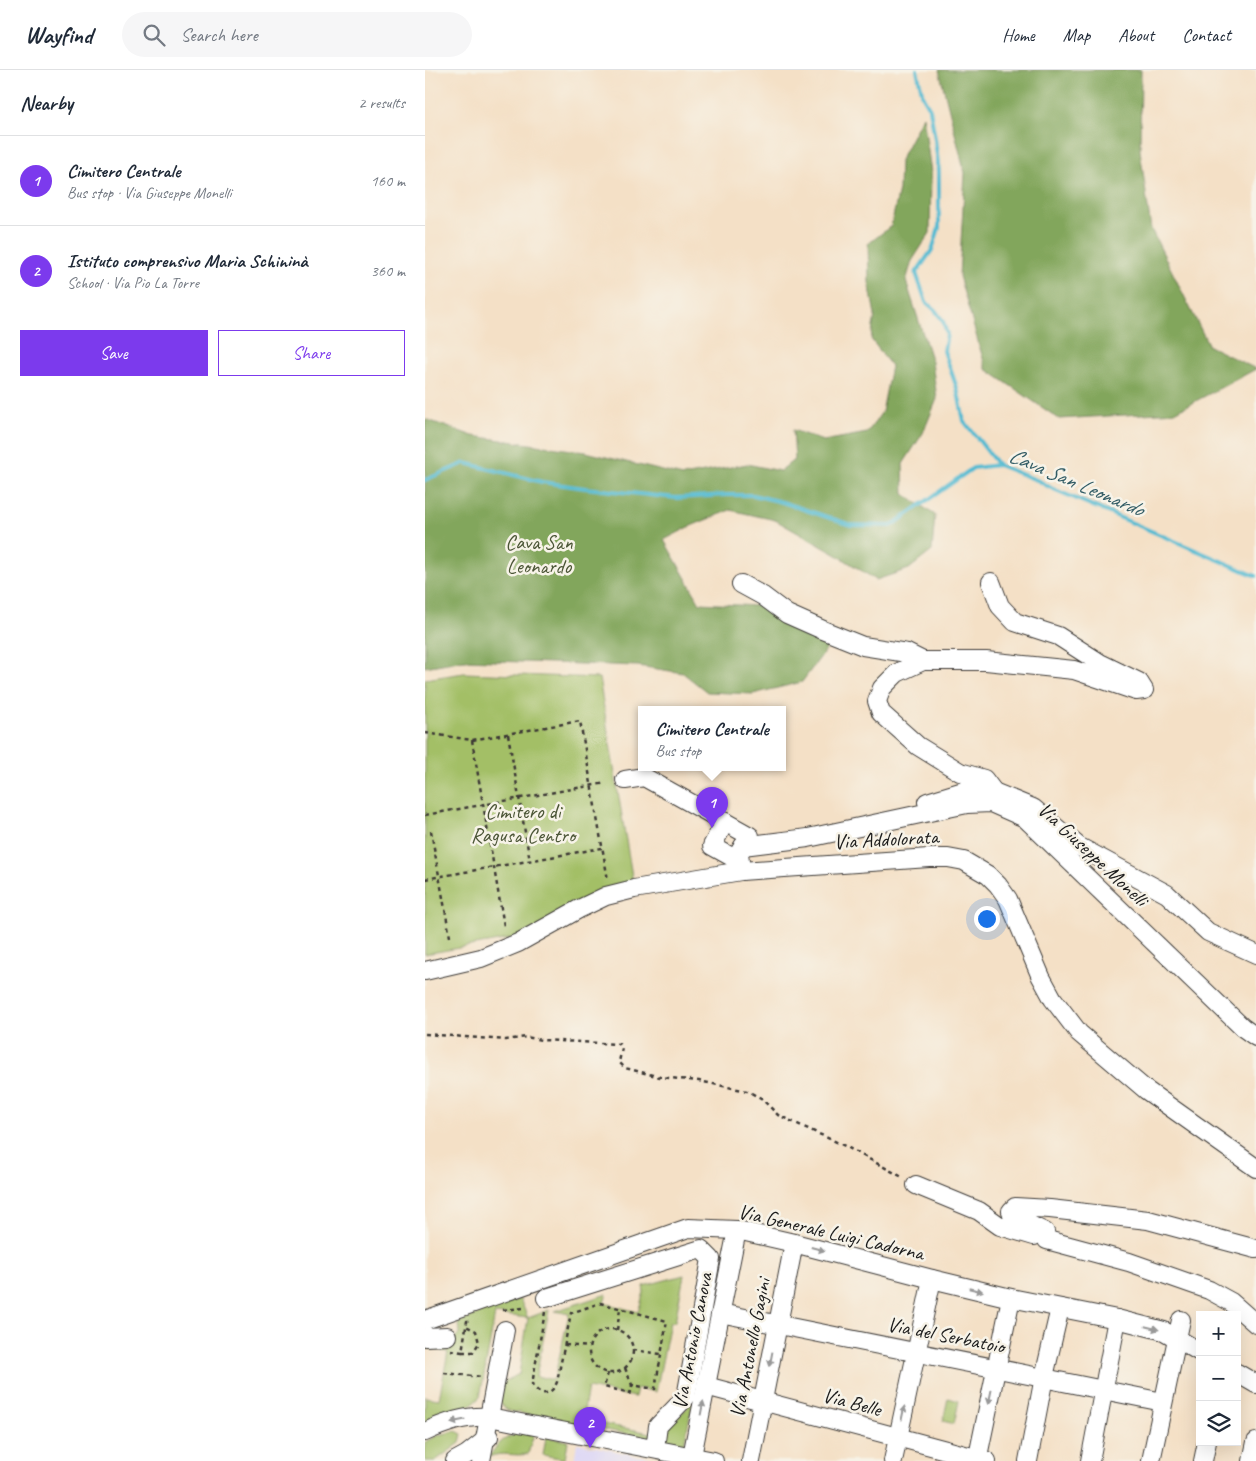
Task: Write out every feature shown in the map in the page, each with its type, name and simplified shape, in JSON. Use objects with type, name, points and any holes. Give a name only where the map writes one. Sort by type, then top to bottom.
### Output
[{"type":"street","points":[[991,582],[1000,606],[1015,622],[1058,636],[1100,662],[1139,682],[1144,690],[1136,691],[1074,670],[986,661],[923,661],[897,673],[882,688],[877,701],[881,713],[918,746],[960,772],[984,779],[993,791]]},
{"type":"street","points":[[741,584],[763,596],[787,614],[823,630],[863,646],[907,653],[923,661]]},
{"type":"street","points":[[625,780],[644,777],[725,822],[750,836],[741,860],[712,846],[725,822]]},
{"type":"street","points":[[808,838],[828,824],[929,802],[973,788],[984,788],[1033,808],[1079,846],[1167,894],[1208,932],[1256,954]]},
{"type":"street","name":"Via Giuseppe Monelli","points":[[741,860],[808,838],[967,804],[991,803],[1025,818],[1242,1027],[1256,1037]]},
{"type":"street","name":"Via Addolorata","points":[[425,971],[481,958],[518,943],[606,896],[741,860],[948,858],[964,861],[977,867],[998,885],[1008,899],[1041,977],[1053,999],[1079,1033],[1146,1090],[1256,1168]]},
{"type":"street","points":[[916,1185],[979,1211],[1000,1226],[1129,1262],[1209,1290],[1231,1302],[1256,1324]]},
{"type":"street","points":[[1047,1240],[1045,1232],[1013,1217],[1011,1214],[1012,1209],[1015,1207],[1050,1209],[1148,1220],[1256,1249]]},
{"type":"street","name":"Via Generale Luigi Cadorna","points":[[425,1320],[688,1228],[737,1230],[1011,1298],[1117,1319],[1164,1331],[1196,1350]]},
{"type":"street","name":"Via Antonio Canova","points":[[692,1458],[737,1230]]},
{"type":"street","name":"Via Antonello Gagini","points":[[751,1461],[794,1243]]},
{"type":"street","points":[[546,1305],[701,1249],[711,1259],[686,1397],[658,1426],[655,1448]]},
{"type":"street","points":[[893,1461],[932,1279]]},
{"type":"street","points":[[981,1460],[996,1367],[1011,1298]]},
{"type":"street","points":[[1028,1461],[1059,1308]]},
{"type":"street","name":"Via del Serbatoio","points":[[720,1313],[1163,1402]]},
{"type":"street","points":[[1090,1461],[1117,1319]]},
{"type":"street","points":[[1151,1461],[1181,1320]]},
{"type":"street","points":[[481,1461],[505,1330]]},
{"type":"street","points":[[425,1337],[445,1343]]},
{"type":"street","points":[[1241,1375],[1256,1384]]},
{"type":"street","name":"Via Belle","points":[[706,1386],[981,1460]]},
{"type":"street","points":[[425,1432],[442,1424],[482,1416],[655,1448],[692,1458],[714,1461]]},
{"type":"street","points":[[455,1461],[501,1428],[523,1423]]},
{"type":"street","points":[[1253,1461],[1256,1442]]},
{"type":"street","points":[[1203,1461],[1206,1446]]},
{"type":"path","points":[[425,733],[472,740],[580,721],[608,882]]},
{"type":"path","points":[[508,734],[530,861]]},
{"type":"path","points":[[472,740],[504,926]]},
{"type":"path","points":[[425,815],[606,783]]},
{"type":"path","points":[[431,832],[450,937]]},
{"type":"path","points":[[425,879],[602,848]]},
{"type":"path","points":[[425,1034],[506,1040],[526,1036],[541,1040],[619,1044],[622,1048],[619,1062],[625,1068],[660,1077],[699,1081],[747,1091],[761,1098],[778,1115],[845,1146],[916,1185]]},
{"type":"path","points":[[546,1305],[532,1384],[536,1390],[543,1394],[554,1389],[557,1382],[571,1313],[600,1303],[667,1321],[655,1389],[632,1385]]},
{"type":"path","points":[[497,1310],[523,1308]]},
{"type":"path","points":[[617,1330],[620,1308]]},
{"type":"path","points":[[462,1352],[467,1321],[475,1319]]},
{"type":"path","points":[[445,1343],[462,1352],[473,1352],[479,1343],[476,1331],[466,1326]]},
{"type":"path","points":[[617,1330],[629,1339],[633,1350],[632,1359],[625,1368],[615,1373],[608,1373],[599,1369],[593,1363],[590,1348],[594,1338],[601,1332],[617,1330]]},
{"type":"path","points":[[565,1345],[590,1348]]},
{"type":"path","points":[[633,1350],[661,1354]]},
{"type":"path","points":[[608,1373],[604,1387],[630,1395],[632,1385],[625,1368]]},
{"type":"path","points":[[444,1373],[484,1377]]},
{"type":"shaded area","points":[[577,1443],[634,1456],[667,1461],[574,1461]]},
{"type":"green space","points":[[939,70],[1141,70],[1140,150],[1151,229],[1209,346],[1256,369],[1175,412],[1059,419],[986,369],[959,276],[965,173]]},
{"type":"green space","name":"Cava San Leonardo","points":[[923,116],[931,172],[930,233],[912,261],[906,281],[932,362],[937,399],[923,433],[903,464],[904,494],[935,515],[932,551],[909,569],[876,580],[837,555],[775,520],[730,510],[691,526],[664,540],[700,603],[758,606],[798,622],[831,643],[802,682],[753,694],[707,692],[683,673],[638,666],[464,660],[425,667],[425,419],[473,436],[586,452],[683,476],[747,464],[780,471],[795,459],[793,430],[823,441],[867,433],[882,412],[891,366],[871,339],[875,315],[869,282],[868,244],[891,226],[899,190],[900,160]]},
{"type":"green space","name":"Cimitero di Ragusa Centro","points":[[464,673],[599,678],[633,882],[515,938],[425,954],[425,679]]},
{"type":"green space","points":[[684,1275],[675,1322],[670,1322],[656,1392],[637,1388],[635,1397],[588,1388],[582,1420],[661,1435],[693,1401],[684,1445],[509,1411],[503,1407],[500,1402],[502,1383],[519,1374],[528,1318],[549,1310],[536,1376],[554,1380],[569,1314],[555,1311],[607,1294],[604,1303],[638,1312],[644,1292],[643,1286]]},
{"type":"green space","points":[[520,1299],[528,1318],[495,1314],[480,1397],[472,1404],[425,1421],[425,1397],[439,1399],[448,1352],[425,1348],[429,1342],[446,1341],[456,1338],[460,1330],[458,1323],[494,1307]]},
{"type":"green space","points":[[948,1398],[959,1401],[954,1424],[943,1421]]},
{"type":"green space","points":[[456,1431],[462,1434],[460,1443],[435,1461],[425,1461],[425,1442],[438,1435]]},
{"type":"green space","points":[[521,1433],[534,1434],[528,1454],[499,1454],[489,1457],[502,1441],[510,1436]]},
{"type":"green space","points":[[546,1437],[568,1441],[565,1459],[543,1455]]},
{"type":"waterway","points":[[917,70],[923,97],[930,109],[935,139],[939,171],[939,228],[932,250],[916,273],[926,302],[943,321],[947,334],[944,351],[957,388],[964,421],[998,465]]},
{"type":"waterway","name":"Cava San Leonardo","points":[[425,480],[465,463],[542,482],[585,488],[676,498],[753,495],[782,502],[851,525],[891,526],[973,468],[998,465],[1039,481],[1051,488],[1256,576]]},
{"type":"place","name":"Cimitero Centrale","points":[[712,828]]},
{"type":"place","name":"Istituto comprensivo Maria Schininà","points":[[590,1448]]}]
